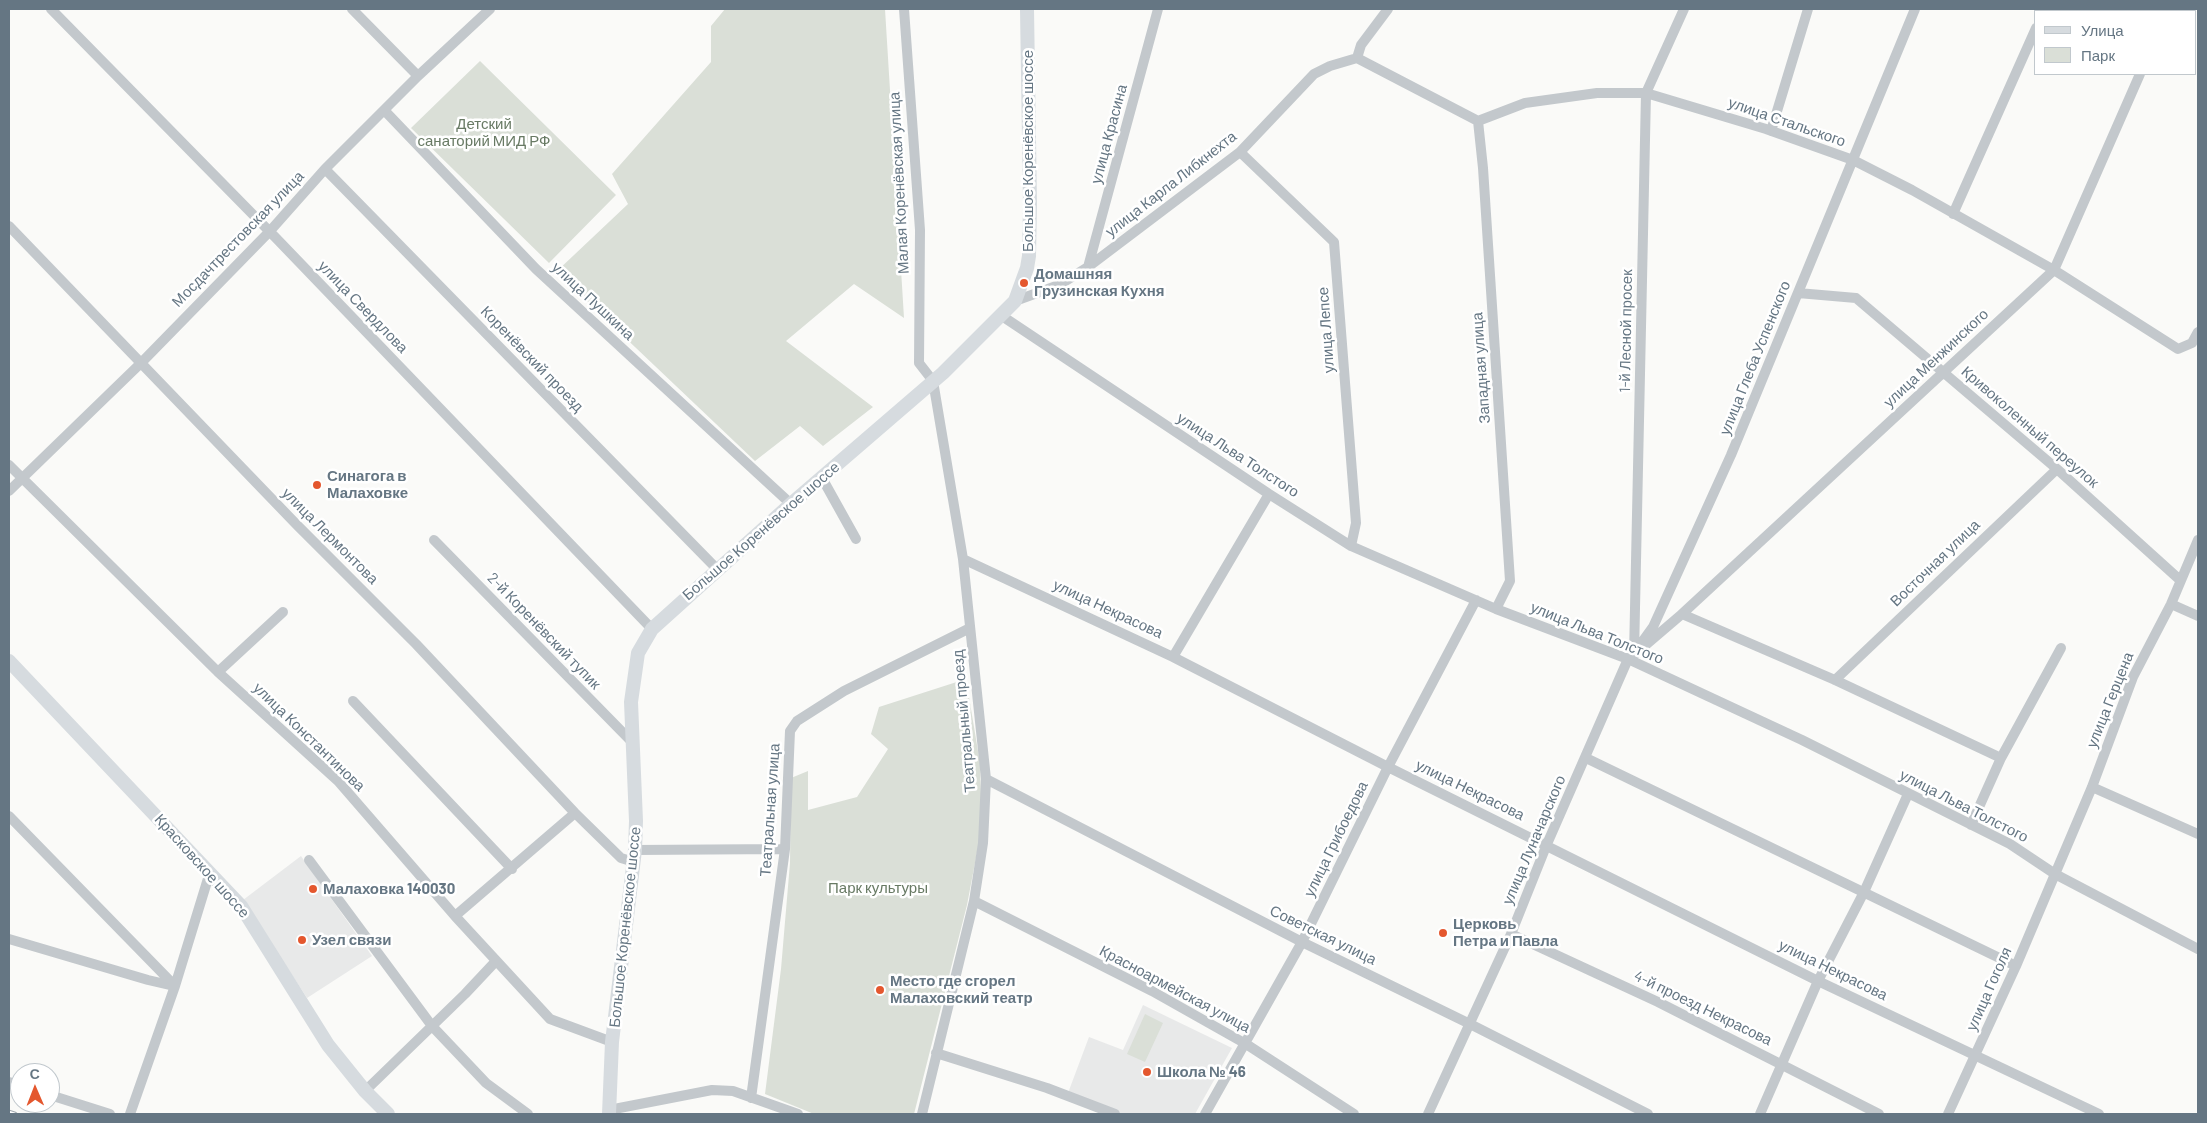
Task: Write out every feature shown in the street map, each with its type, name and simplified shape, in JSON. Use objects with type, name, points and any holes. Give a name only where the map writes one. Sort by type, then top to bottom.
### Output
[{"type":"main road","name":"Большое Коренёвское шоссе","points":[[609,1112],[612,1042],[635,856],[636,821],[631,702],[638,653],[652,629],[717,569],[943,373],[1015,301],[1027,268],[1029,256],[1027,9]]},
{"type":"main road","name":"Красковское шоссе","points":[[9,661],[241,906],[328,1045],[366,1091],[388,1114]]},
{"type":"street","name":"улица Свердлова","points":[[51,9],[270,231],[652,629]]},
{"type":"street","points":[[352,9],[418,76]]},
{"type":"street","name":"Мосдачтрестовская улица","points":[[9,490],[141,363],[270,231],[325,170],[418,76],[490,9]]},
{"type":"street","name":"Малая Коренёвская улица","points":[[904,9],[920,230],[919,363],[933,381]]},
{"type":"street","name":"улица Красина","points":[[1088,267],[1158,9]]},
{"type":"street","points":[[1388,9],[1361,45],[1358,58],[1478,121]]},
{"type":"street","name":"1-й Лесной просек","points":[[1631,657],[1646,93],[1684,9]]},
{"type":"street","points":[[1771,131],[1808,9]]},
{"type":"street","name":"улица Глеба Успенского","points":[[1631,657],[1653,627],[1727,464],[1915,9]]},
{"type":"street","points":[[1953,214],[2034,32]]},
{"type":"street","name":"улица Карла Либкнехта","points":[[1015,301],[1059,285],[1088,267],[1240,152],[1314,74],[1330,66],[1358,58]]},
{"type":"street","name":"улица Менжинского","points":[[1682,614],[2054,270],[2140,75]]},
{"type":"street","name":"улица Стальского","points":[[1478,121],[1525,103],[1597,93],[1646,93],[1771,131],[1853,160],[1912,190],[2054,270],[2178,349],[2192,343],[2198,332]]},
{"type":"street","name":"улица Пушкина","points":[[384,110],[536,269],[791,504]]},
{"type":"street","name":"Западная улица","points":[[1478,121],[1483,168],[1510,581],[1496,609]]},
{"type":"street","name":"улица Лепсе","points":[[1240,152],[1334,242],[1356,523],[1351,546]]},
{"type":"street","name":"Коренёвский проезд","points":[[325,170],[717,569]]},
{"type":"street","name":"улица Лермонтова","points":[[9,226],[416,644],[575,813],[621,858],[635,856]]},
{"type":"street","name":"Кривоколенный переулок","points":[[1798,293],[1856,298],[1944,371],[2180,580]]},
{"type":"street","name":"улица Льва Толстого","points":[[1002,316],[1268,494],[1351,546],[1496,609],[1631,657],[2010,844],[2055,874],[2198,949]]},
{"type":"street","name":"Театральный проезд","points":[[922,1114],[974,901],[983,843],[986,779],[963,558],[933,381]]},
{"type":"street","name":"улица Константинова","points":[[9,465],[218,672],[338,781],[455,916],[550,1019],[612,1042]]},
{"type":"street","name":"Восточная улица","points":[[1835,680],[2056,469]]},
{"type":"street","points":[[822,478],[856,539]]},
{"type":"street","points":[[1173,656],[1268,494]]},
{"type":"street","name":"2-й Коренёвский тупик","points":[[434,540],[633,742]]},
{"type":"street","name":"улица Герцена","points":[[2055,874],[2092,787],[2133,677],[2171,604],[2198,540]]},
{"type":"street","name":"улица Некрасова","points":[[963,558],[1173,656],[1388,767],[1547,844],[1818,981],[2099,1114]]},
{"type":"street","name":"улица Грибоедова","points":[[1205,1114],[1302,942],[1388,767],[1476,600]]},
{"type":"street","points":[[2171,604],[2198,616]]},
{"type":"street","points":[[218,672],[283,612]]},
{"type":"street","points":[[1631,657],[1682,614],[1835,680],[2001,758]]},
{"type":"street","name":"Театральная улица","points":[[751,1098],[785,849],[790,731],[797,721],[844,691],[970,628]]},
{"type":"street","points":[[1971,825],[2001,758],[2061,648]]},
{"type":"street","name":"улица Луначарского","points":[[1428,1114],[1511,934],[1547,844],[1631,657]]},
{"type":"street","points":[[353,701],[512,869]]},
{"type":"street","points":[[1586,758],[2016,966]]},
{"type":"street","name":"Советская улица","points":[[986,779],[1302,942],[1648,1114]]},
{"type":"street","points":[[2092,787],[2198,834]]},
{"type":"street","points":[[1760,1114],[1818,981],[1864,892],[1908,794]]},
{"type":"street","points":[[455,916],[575,813]]},
{"type":"street","points":[[9,816],[175,986]]},
{"type":"street","points":[[635,856],[785,849]]},
{"type":"street","points":[[309,860],[432,1026],[486,1083],[528,1114]]},
{"type":"street","points":[[130,1114],[175,986],[210,872]]},
{"type":"street","name":"улица Гоголя","points":[[1948,1114],[2016,966],[2055,874]]},
{"type":"street","name":"Красноармейская улица","points":[[974,901],[1152,991],[1246,1044],[1354,1114]]},
{"type":"street","name":"4-й проезд Некрасова","points":[[1511,934],[1658,1002],[1879,1114]]},
{"type":"street","points":[[9,939],[148,980],[175,986]]},
{"type":"street","points":[[366,1091],[466,994],[496,961]]},
{"type":"street","points":[[936,1053],[1047,1088],[1115,1114]]},
{"type":"street","points":[[609,1112],[712,1090],[733,1091],[798,1114]]},
{"type":"street","points":[[60,1098],[110,1114]]},
{"type":"shaded area","points":[[301,856],[372,956],[307,998],[243,900]]},
{"type":"shaded area","name":"Школа № 46","points":[[1143,1005],[1232,1048],[1195,1114],[1122,1114],[1068,1093],[1089,1037],[1123,1050]]},
{"type":"green space","points":[[725,9],[885,9],[904,318],[854,284],[786,341],[873,407],[823,446],[800,426],[755,461],[556,272],[628,204],[612,174],[711,62],[711,26]]},
{"type":"green space","name":"Детский санаторий МИД РФ","points":[[480,61],[616,195],[549,263],[411,128]]},
{"type":"green space","name":"Парк культуры","points":[[966,679],[980,763],[982,826],[967,905],[914,1114],[814,1114],[765,1094],[781,969],[790,863],[791,778],[808,771],[808,810],[857,797],[888,749],[871,734],[879,707]]},
{"type":"green space","points":[[1145,1014],[1163,1023],[1145,1062],[1127,1054]]},
{"type":"railway","points":[[9,1112],[15,1114]]},
{"type":"place","name":"Домашняя Грузинская Кухня","points":[[1024,283]]},
{"type":"place","name":"Синагога в Малаховке","points":[[317,485]]},
{"type":"place","name":"Малаховка 140030","points":[[313,889]]},
{"type":"place","name":"Церковь Петра и Павла","points":[[1443,933]]},
{"type":"place","name":"Узел связи","points":[[302,940]]},
{"type":"place","name":"Место где сгорел Малаховский театр","points":[[880,990]]},
{"type":"place","name":"Школа № 46","points":[[1147,1072]]}]
